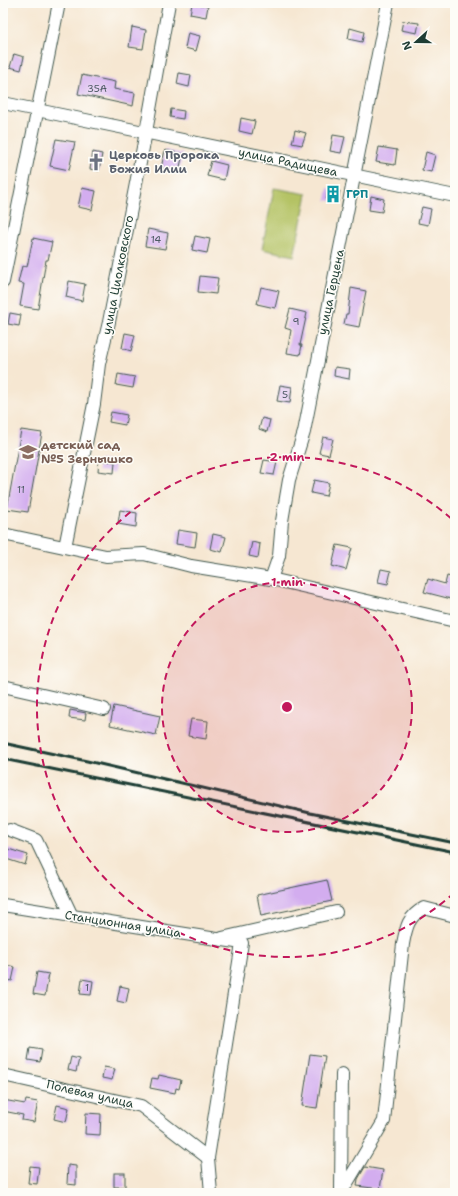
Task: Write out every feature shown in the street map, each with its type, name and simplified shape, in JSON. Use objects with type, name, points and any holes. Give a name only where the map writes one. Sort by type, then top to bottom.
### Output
[{"type":"street","points":[[3,282],[59,3]]},
{"type":"street","name":"улица Циолковского","points":[[65,547],[94,404],[99,364],[109,322],[146,132],[169,3]]},
{"type":"street","name":"улица Герцена","points":[[272,579],[279,556],[282,521],[290,480],[304,432],[388,3]]},
{"type":"street","name":"улица Радищева","points":[[3,103],[455,196]]},
{"type":"street","points":[[3,534],[106,556],[144,554],[191,566],[272,579],[455,621]]},
{"type":"street","points":[[3,686],[104,709]]},
{"type":"street","points":[[10,830],[36,840],[72,916]]},
{"type":"street","name":"Станционная улица","points":[[3,905],[242,943],[208,1158]]},
{"type":"street","points":[[341,1193],[384,1121],[403,944],[407,924],[416,912],[424,908],[455,916]]},
{"type":"street","points":[[218,939],[336,912]]},
{"type":"street","points":[[341,1193],[342,1074]]},
{"type":"street","name":"Полевая улица","points":[[3,1075],[142,1106],[208,1158]]},
{"type":"street","points":[[208,1158],[210,1193]]},
{"type":"green space","points":[[274,188],[307,194],[294,256],[262,249]]},
{"type":"building","points":[[192,4],[208,6],[206,17],[190,14]]},
{"type":"building","points":[[403,21],[419,23],[417,33],[401,30]]},
{"type":"building","points":[[132,27],[146,30],[143,49],[129,47]]},
{"type":"building","points":[[350,28],[364,32],[362,42],[348,39]]},
{"type":"building","points":[[188,33],[200,36],[196,51],[185,48]]},
{"type":"building","points":[[14,54],[24,57],[21,70],[10,67]]},
{"type":"building","points":[[179,73],[191,75],[189,87],[177,84]]},
{"type":"building","points":[[82,75],[115,82],[114,89],[135,93],[133,106],[78,94]]},
{"type":"building","points":[[171,109],[184,111],[183,119],[170,117]]},
{"type":"building","points":[[241,118],[255,121],[252,134],[239,131]]},
{"type":"building","points":[[295,130],[306,133],[302,145],[292,143]]},
{"type":"building","points":[[333,135],[345,137],[341,153],[330,151]]},
{"type":"building","points":[[56,139],[75,142],[69,170],[50,166]]},
{"type":"building","points":[[379,147],[397,150],[395,165],[376,162]]},
{"type":"building","points":[[165,150],[183,154],[179,171],[161,168]]},
{"type":"building","name":"Церковь Пророка Божия Илии","points":[[93,152],[102,154],[99,171],[90,169]]},
{"type":"building","points":[[426,152],[435,155],[431,172],[422,170]]},
{"type":"building","points":[[211,161],[227,165],[224,180],[207,176]]},
{"type":"building","points":[[82,188],[96,191],[92,210],[78,207]]},
{"type":"building","name":"ГРП","points":[[328,188],[340,191],[338,202],[326,200]]},
{"type":"building","points":[[371,196],[384,199],[382,212],[369,210]]},
{"type":"building","points":[[422,207],[431,209],[428,225],[418,223]]},
{"type":"building","points":[[148,229],[168,233],[165,249],[145,246]]},
{"type":"building","points":[[195,236],[210,239],[207,253],[192,250]]},
{"type":"building","points":[[33,238],[52,242],[48,260],[46,260],[38,309],[20,306],[24,284],[18,283],[22,266],[27,267]]},
{"type":"building","points":[[200,276],[218,278],[216,294],[198,292]]},
{"type":"building","points":[[69,281],[85,284],[82,301],[66,297]]},
{"type":"building","points":[[261,287],[279,291],[275,308],[257,304]]},
{"type":"building","points":[[351,288],[366,291],[359,327],[344,324],[346,314],[348,314]]},
{"type":"building","points":[[290,309],[307,313],[300,345],[302,345],[300,355],[287,353],[291,330],[285,328]]},
{"type":"building","points":[[10,313],[21,315],[19,326],[8,324]]},
{"type":"building","points":[[125,333],[135,335],[131,351],[122,348]]},
{"type":"building","points":[[335,367],[350,369],[349,379],[334,376]]},
{"type":"building","points":[[118,374],[135,377],[133,388],[116,385]]},
{"type":"building","points":[[280,385],[292,387],[290,403],[277,401]]},
{"type":"building","points":[[111,412],[127,415],[125,425],[109,422]]},
{"type":"building","points":[[262,418],[270,420],[267,432],[259,429]]},
{"type":"building","points":[[21,430],[42,433],[28,512],[7,509]]},
{"type":"building","points":[[323,437],[333,439],[329,455],[319,453]]},
{"type":"building","points":[[99,460],[115,462],[114,473],[98,471]]},
{"type":"building","points":[[264,460],[277,462],[274,475],[261,473]]},
{"type":"building","points":[[314,480],[329,483],[326,496],[311,493]]},
{"type":"building","points":[[120,510],[137,513],[136,527],[118,524]]},
{"type":"building","points":[[178,530],[197,533],[195,547],[176,544]]},
{"type":"building","points":[[213,534],[226,537],[222,552],[210,549]]},
{"type":"building","points":[[252,542],[260,544],[258,558],[249,556]]},
{"type":"building","points":[[337,545],[352,548],[346,570],[332,566]]},
{"type":"building","points":[[381,569],[391,571],[388,584],[378,582]]},
{"type":"building","points":[[447,576],[455,578],[455,600],[424,592],[428,579],[445,584]]},
{"type":"building","points":[[114,706],[160,716],[156,735],[110,725]]},
{"type":"building","points":[[70,710],[86,713],[85,720],[69,718]]},
{"type":"building","points":[[191,719],[208,721],[206,739],[188,736]]},
{"type":"building","points":[[5,848],[28,855],[25,865],[3,858]]},
{"type":"building","points":[[327,880],[332,901],[261,916],[257,895]]},
{"type":"building","points":[[3,964],[15,967],[12,981],[3,979]]},
{"type":"building","points":[[37,972],[49,974],[45,996],[33,994]]},
{"type":"building","points":[[82,979],[93,981],[91,995],[80,994]]},
{"type":"building","points":[[120,986],[129,988],[126,1003],[117,1001]]},
{"type":"building","points":[[30,1048],[42,1050],[40,1062],[28,1060]]},
{"type":"building","points":[[310,1054],[325,1056],[317,1108],[302,1106]]},
{"type":"building","points":[[71,1057],[79,1059],[76,1072],[68,1070]]},
{"type":"building","points":[[104,1067],[115,1069],[112,1080],[102,1078]]},
{"type":"building","points":[[159,1075],[181,1080],[179,1089],[176,1088],[175,1093],[150,1088],[152,1078],[158,1079]]},
{"type":"building","points":[[3,1100],[25,1104],[26,1100],[38,1102],[34,1122],[22,1120],[23,1115],[3,1111]]},
{"type":"building","points":[[57,1105],[69,1108],[66,1122],[54,1119]]},
{"type":"building","points":[[86,1113],[101,1114],[100,1135],[85,1134]]},
{"type":"building","points":[[68,1165],[76,1166],[76,1185],[67,1184]]},
{"type":"building","points":[[30,1166],[39,1167],[37,1184],[28,1183]]},
{"type":"building","points":[[365,1167],[383,1170],[380,1189],[357,1186],[358,1179]]},
{"type":"building","points":[[114,1173],[125,1173],[125,1187],[114,1187]]},
{"type":"railway","points":[[3,743],[310,813],[455,843]]},
{"type":"railway","points":[[3,759],[455,852]]},
{"type":"place","name":"Церковь Пророка Божия Илии","points":[[96,162]]},
{"type":"place","name":"ГРП","points":[[333,194]]},
{"type":"place","name":"детский сад №5 Зернышко","points":[[28,452]]}]
